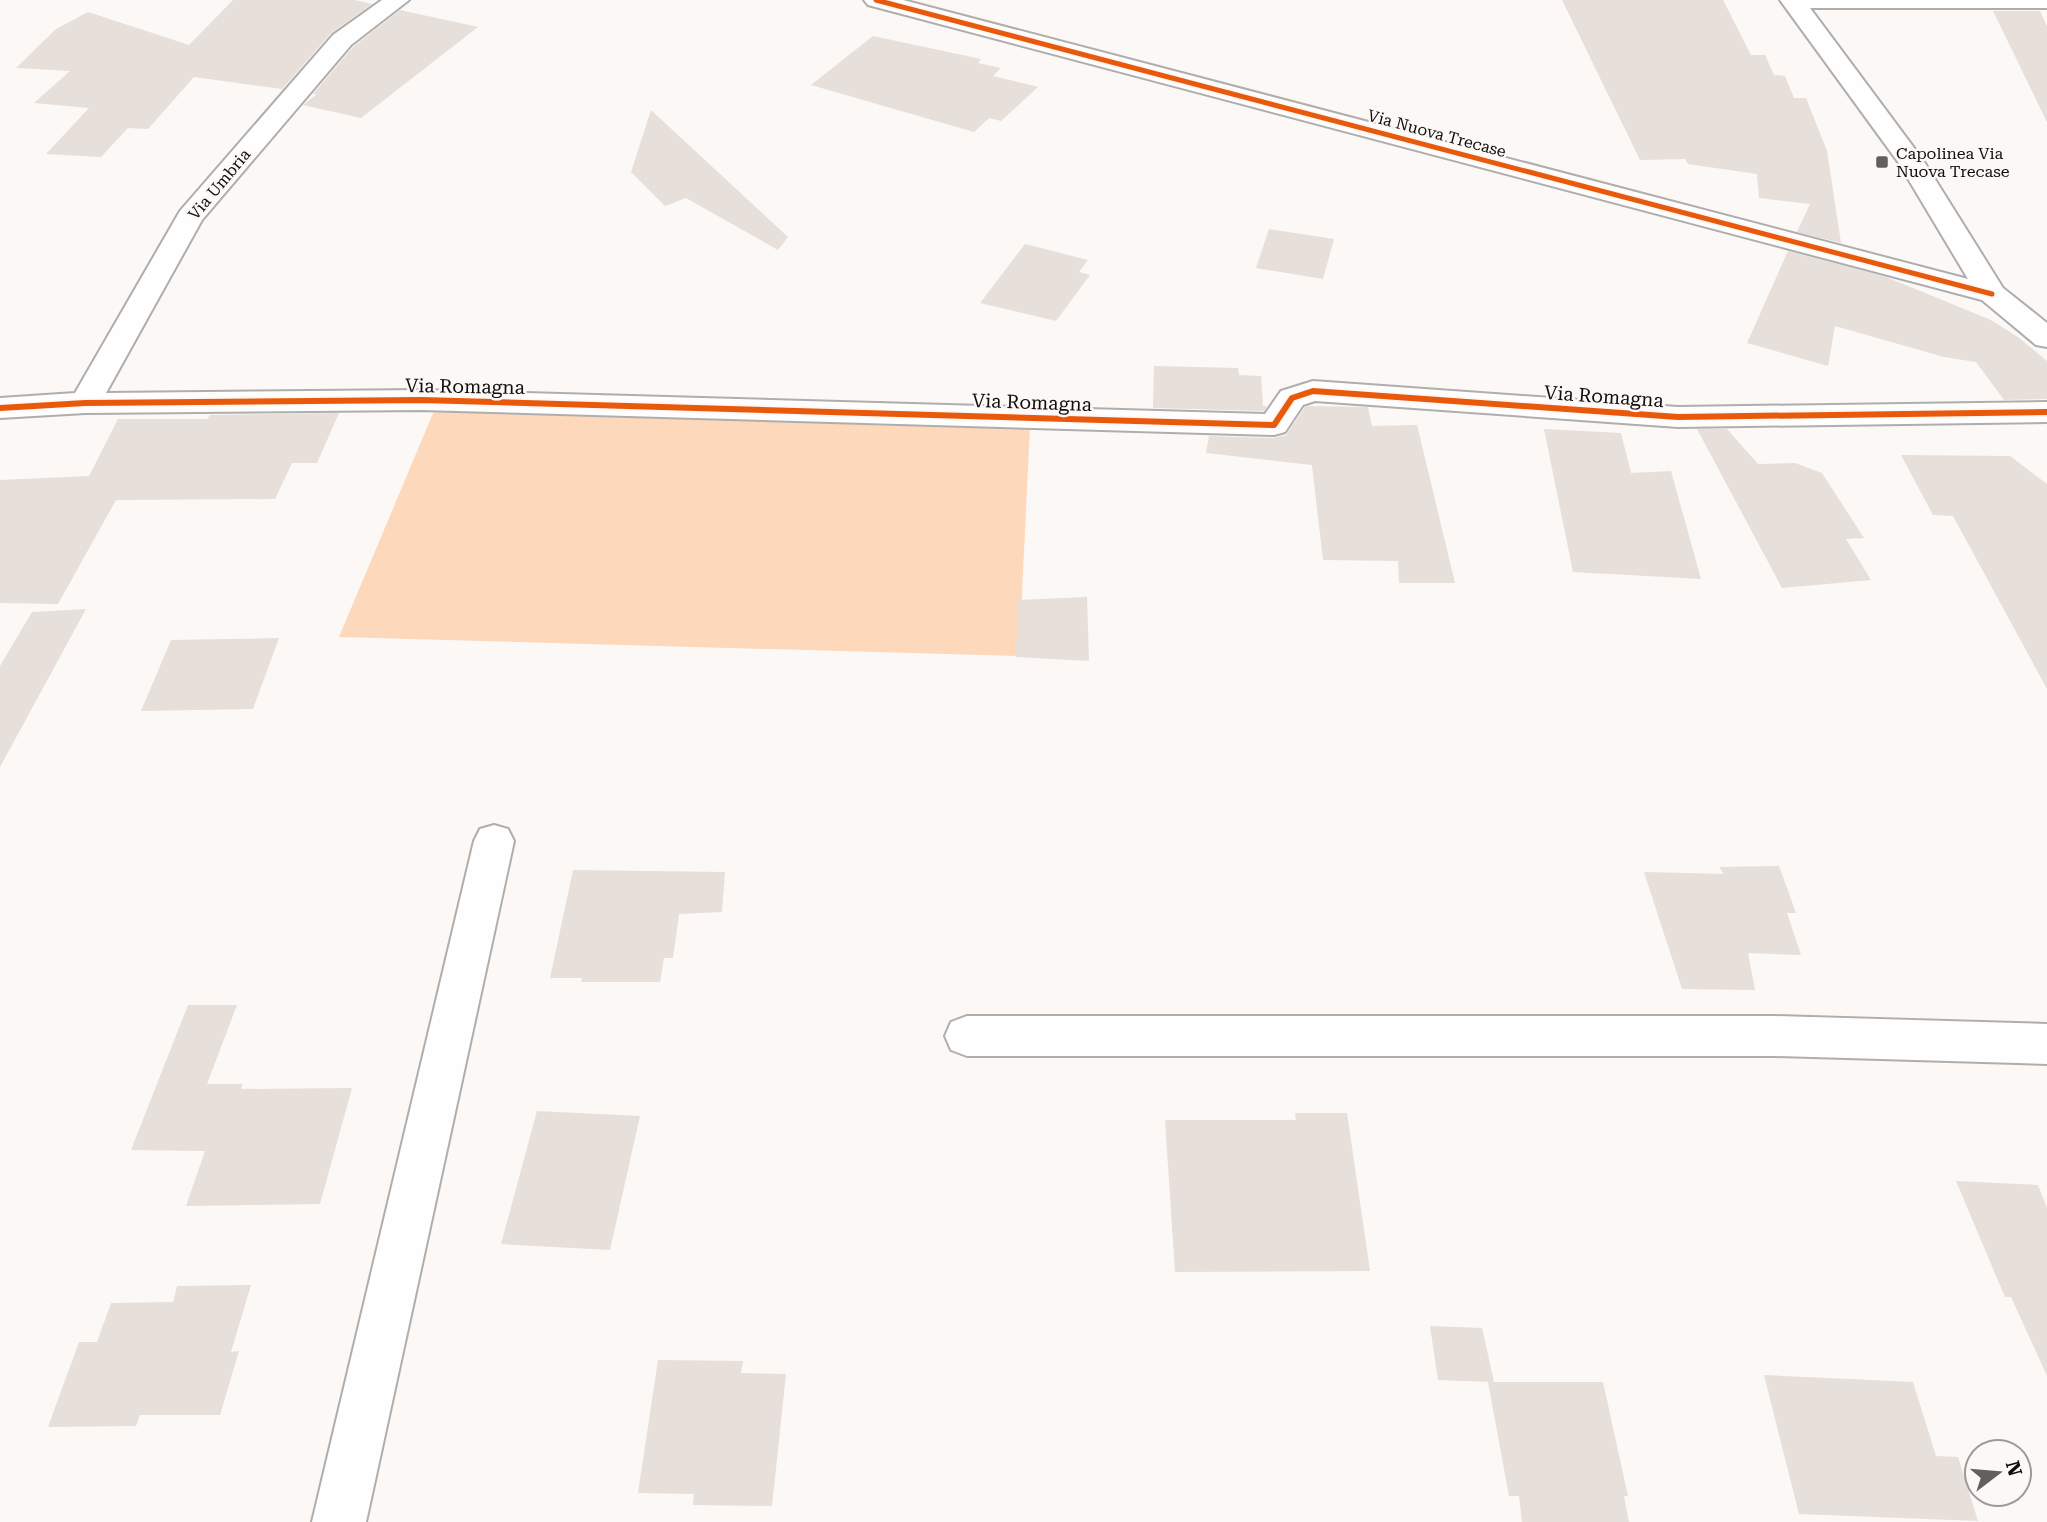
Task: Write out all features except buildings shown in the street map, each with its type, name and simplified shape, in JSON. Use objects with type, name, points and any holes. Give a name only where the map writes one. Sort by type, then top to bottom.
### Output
[{"type":"street","name":"Via Umbria","points":[[85,403],[190,217],[342,40],[397,0]]},
{"type":"street","name":"Via Nuova Trecase","points":[[876,0],[1992,294]]},
{"type":"street","name":"Via Nuova Trecase","points":[[1793,0],[1910,160],[1992,294],[2047,338]]},
{"type":"street","name":"Via Nuova Trecase","points":[[1793,0],[2047,1]]},
{"type":"street","name":"Via Romagna","points":[[0,408],[85,403],[422,400],[1274,425],[1293,398],[1313,391],[1678,417],[2047,412]]},
{"type":"street","points":[[339,1522],[495,841]]},
{"type":"street","points":[[967,1036],[1774,1036],[2047,1044]]},
{"type":"shaded area","points":[[434,411],[1030,426],[1019,656],[339,637]]},
{"type":"cycle path","points":[[876,0],[1992,294]]},
{"type":"cycle path","points":[[0,408],[85,403],[422,400],[1274,425],[1292,398],[1313,391],[1678,417],[2047,412]]},
{"type":"place","name":"Capolinea Via Nuova Trecase","points":[[1882,162]]}]
